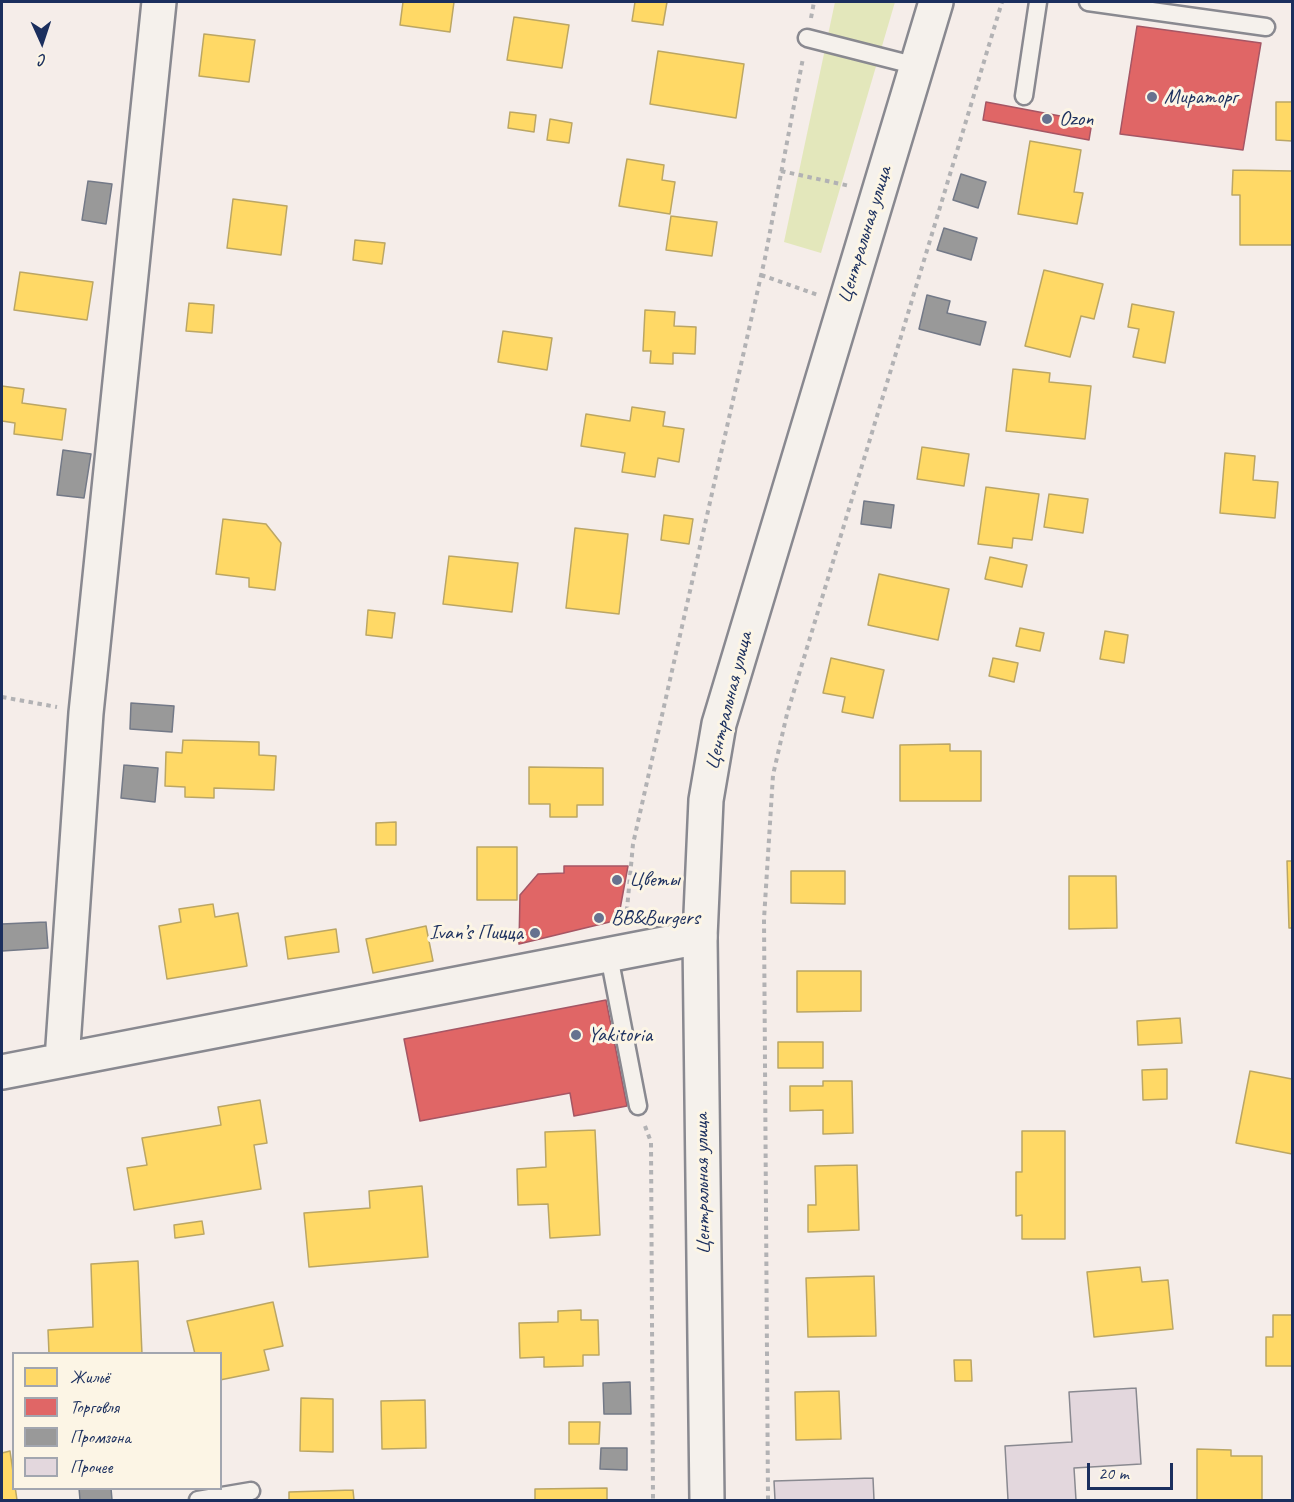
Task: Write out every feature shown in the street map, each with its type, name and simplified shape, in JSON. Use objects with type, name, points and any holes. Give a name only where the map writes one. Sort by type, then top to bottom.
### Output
[{"type":"street","points":[[62,1060],[86,713],[159,2]]},
{"type":"street","name":"Центральная улица","points":[[707,1500],[700,937],[706,800],[719,724],[936,2]]},
{"type":"street","points":[[2,1072],[700,937]]},
{"type":"lane","points":[[1024,96],[1038,2]]},
{"type":"lane","points":[[1088,2],[1266,27]]},
{"type":"lane","points":[[807,38],[917,66]]},
{"type":"lane","points":[[616,954],[638,1106]]},
{"type":"lane","points":[[198,1500],[251,1491]]},
{"type":"path","points":[[616,954],[633,844],[761,275],[814,2]]},
{"type":"path","points":[[768,1500],[764,919],[773,775],[787,714],[1002,2]]},
{"type":"path","points":[[782,171],[860,188]]},
{"type":"path","points":[[761,275],[844,305]]},
{"type":"path","points":[[2,697],[86,713]]},
{"type":"path","points":[[638,1106],[651,1142],[653,1500]]},
{"type":"green space","points":[[835,2],[895,2],[821,253],[784,242]]},
{"type":"building: Жильё","points":[[403,2],[454,2],[450,32],[400,25]]},
{"type":"building: Жильё","points":[[635,2],[667,2],[663,25],[632,21]]},
{"type":"building: Жильё","points":[[514,17],[569,25],[562,68],[507,60]]},
{"type":"building: Жильё","points":[[204,34],[255,40],[249,82],[199,76]]},
{"type":"building: Жильё","points":[[658,51],[744,64],[736,118],[650,104]]},
{"type":"building: Жильё","points":[[1276,102],[1292,102],[1292,141],[1276,140]]},
{"type":"building: Жильё","points":[[510,112],[536,115],[534,132],[508,128]]},
{"type":"building: Жильё","points":[[550,119],[572,123],[569,143],[547,140]]},
{"type":"building: Жильё","points":[[1030,141],[1081,150],[1074,192],[1083,193],[1077,224],[1018,214]]},
{"type":"building: Жильё","points":[[627,159],[664,165],[662,180],[675,182],[670,214],[619,206]]},
{"type":"building: Жильё","points":[[1233,170],[1292,171],[1292,245],[1240,245],[1240,195],[1232,195]]},
{"type":"building: Жильё","points":[[233,199],[287,206],[281,255],[227,248]]},
{"type":"building: Жильё","points":[[671,216],[717,222],[712,256],[666,250]]},
{"type":"building: Жильё","points":[[355,240],[385,243],[382,264],[353,260]]},
{"type":"building: Жильё","points":[[1044,270],[1103,284],[1094,319],[1081,316],[1070,357],[1025,346]]},
{"type":"building: Жильё","points":[[20,272],[93,282],[87,320],[14,310]]},
{"type":"building: Жильё","points":[[189,303],[214,305],[212,333],[186,331]]},
{"type":"building: Жильё","points":[[1132,304],[1174,312],[1165,363],[1133,357],[1139,329],[1128,327]]},
{"type":"building: Жильё","points":[[645,310],[675,312],[674,326],[696,327],[695,354],[673,353],[673,364],[650,363],[651,351],[643,351]]},
{"type":"building: Жильё","points":[[503,331],[552,338],[547,370],[498,362]]},
{"type":"building: Жильё","points":[[1013,369],[1050,373],[1049,382],[1091,386],[1085,439],[1006,431]]},
{"type":"building: Жильё","points":[[2,386],[24,389],[22,403],[66,409],[62,440],[14,434],[15,423],[2,421]]},
{"type":"building: Жильё","points":[[632,407],[665,412],[663,426],[684,429],[679,462],[658,458],[655,477],[622,472],[625,453],[581,446],[586,414],[630,421]]},
{"type":"building: Жильё","points":[[922,447],[969,454],[964,486],[917,479]]},
{"type":"building: Жильё","points":[[1225,453],[1255,456],[1253,480],[1278,482],[1275,518],[1220,513]]},
{"type":"building: Жильё","points":[[986,487],[1039,494],[1032,540],[1013,538],[1012,548],[978,544]]},
{"type":"building: Жильё","points":[[1049,494],[1088,499],[1083,533],[1044,527]]},
{"type":"building: Жильё","points":[[664,515],[693,519],[689,544],[661,540]]},
{"type":"building: Жильё","points":[[223,519],[266,524],[281,543],[275,590],[249,587],[249,578],[216,574]]},
{"type":"building: Жильё","points":[[575,528],[628,534],[619,614],[566,608]]},
{"type":"building: Жильё","points":[[449,556],[518,563],[512,612],[443,604]]},
{"type":"building: Жильё","points":[[990,557],[1027,565],[1022,587],[985,579]]},
{"type":"building: Жильё","points":[[879,574],[949,589],[938,640],[868,625]]},
{"type":"building: Жильё","points":[[368,610],[395,613],[392,638],[366,635]]},
{"type":"building: Жильё","points":[[1020,628],[1044,633],[1040,651],[1016,646]]},
{"type":"building: Жильё","points":[[1105,631],[1128,635],[1124,663],[1100,659]]},
{"type":"building: Жильё","points":[[831,658],[884,670],[873,718],[842,712],[845,697],[823,693]]},
{"type":"building: Жильё","points":[[993,658],[1018,663],[1014,682],[989,676]]},
{"type":"building: Жильё","points":[[183,740],[259,742],[259,755],[276,756],[274,790],[214,788],[214,798],[185,797],[185,787],[165,786],[166,752],[182,753]]},
{"type":"building: Жильё","points":[[950,744],[950,751],[981,751],[981,801],[900,801],[900,745]]},
{"type":"building: Жильё","points":[[529,767],[603,768],[603,805],[577,805],[577,817],[550,817],[550,804],[529,804]]},
{"type":"building: Жильё","points":[[396,822],[396,845],[376,845],[376,823]]},
{"type":"building: Жильё","points":[[477,847],[517,847],[517,900],[477,900]]},
{"type":"building: Жильё","points":[[1287,861],[1292,861],[1292,928],[1289,928]]},
{"type":"building: Жильё","points":[[791,871],[845,871],[845,904],[791,903]]},
{"type":"building: Жильё","points":[[1069,876],[1116,876],[1117,928],[1069,929]]},
{"type":"building: Жильё","points":[[213,904],[215,917],[238,913],[247,966],[167,979],[159,926],[181,922],[179,909]]},
{"type":"building: Жильё","points":[[426,926],[433,961],[373,973],[366,939]]},
{"type":"building: Жильё","points":[[336,929],[339,952],[288,959],[285,937]]},
{"type":"building: Жильё","points":[[797,971],[861,971],[861,1011],[797,1012]]},
{"type":"building: Жильё","points":[[1180,1018],[1182,1043],[1138,1045],[1137,1021]]},
{"type":"building: Жильё","points":[[778,1042],[823,1042],[823,1068],[778,1068]]},
{"type":"building: Жильё","points":[[1167,1069],[1167,1099],[1143,1100],[1142,1070]]},
{"type":"building: Жильё","points":[[1250,1071],[1292,1079],[1292,1154],[1236,1143]]},
{"type":"building: Жильё","points":[[823,1081],[852,1081],[853,1133],[823,1134],[823,1110],[790,1111],[790,1086],[823,1086]]},
{"type":"building: Жильё","points":[[260,1100],[267,1143],[254,1145],[261,1189],[134,1210],[127,1168],[147,1165],[142,1138],[221,1125],[218,1107]]},
{"type":"building: Жильё","points":[[595,1130],[600,1235],[550,1238],[548,1204],[518,1205],[517,1169],[546,1167],[545,1132]]},
{"type":"building: Жильё","points":[[1022,1131],[1065,1131],[1065,1239],[1022,1239],[1022,1215],[1016,1216],[1016,1172],[1022,1172]]},
{"type":"building: Жильё","points":[[857,1165],[859,1230],[808,1232],[808,1205],[816,1205],[815,1166]]},
{"type":"building: Жильё","points":[[422,1186],[428,1257],[309,1267],[304,1213],[370,1208],[369,1191]]},
{"type":"building: Жильё","points":[[202,1221],[204,1234],[175,1238],[174,1225]]},
{"type":"building: Жильё","points":[[138,1261],[142,1352],[49,1352],[48,1330],[93,1327],[91,1264]]},
{"type":"building: Жильё","points":[[1140,1267],[1142,1282],[1168,1280],[1173,1329],[1094,1337],[1087,1272]]},
{"type":"building: Жильё","points":[[874,1276],[876,1336],[808,1337],[806,1278]]},
{"type":"building: Жильё","points":[[273,1302],[283,1346],[264,1350],[269,1370],[222,1380],[222,1352],[195,1352],[187,1321]]},
{"type":"building: Жильё","points":[[581,1310],[581,1320],[598,1320],[599,1355],[583,1355],[583,1366],[544,1367],[544,1357],[520,1358],[519,1323],[558,1322],[558,1311]]},
{"type":"building: Жильё","points":[[1273,1315],[1292,1315],[1292,1366],[1266,1366],[1266,1337],[1273,1337]]},
{"type":"building: Жильё","points":[[954,1360],[971,1360],[972,1381],[955,1381]]},
{"type":"building: Жильё","points":[[839,1391],[841,1439],[796,1440],[795,1392]]},
{"type":"building: Жильё","points":[[301,1398],[333,1399],[333,1452],[300,1451]]},
{"type":"building: Жильё","points":[[425,1400],[426,1448],[382,1449],[381,1401]]},
{"type":"building: Жильё","points":[[569,1422],[600,1422],[599,1444],[569,1444]]},
{"type":"building: Жильё","points":[[1197,1449],[1231,1450],[1231,1456],[1262,1456],[1262,1500],[1197,1500]]},
{"type":"building: Жильё","points":[[10,1451],[12,1490],[16,1490],[17,1500],[2,1500],[2,1453]]},
{"type":"building: Жильё","points":[[607,1488],[607,1500],[535,1500],[535,1489]]},
{"type":"building: Жильё","points":[[353,1490],[354,1500],[289,1500],[289,1492]]},
{"type":"building: Торговля","points":[[1137,26],[1261,43],[1243,150],[1120,134]]},
{"type":"building: Торговля","points":[[986,102],[1092,122],[1089,140],[983,120]]},
{"type":"building: Торговля","points":[[564,866],[628,866],[618,920],[519,944],[520,895],[538,874],[564,873]]},
{"type":"building: Торговля","points":[[606,1000],[627,1106],[574,1116],[570,1093],[420,1121],[404,1039]]},
{"type":"building: Промзона","points":[[961,174],[986,182],[978,208],[953,200]]},
{"type":"building: Промзона","points":[[88,181],[112,184],[106,224],[82,220]]},
{"type":"building: Промзона","points":[[944,228],[977,238],[971,260],[937,250]]},
{"type":"building: Промзона","points":[[927,295],[950,301],[947,313],[986,322],[980,345],[919,329]]},
{"type":"building: Промзона","points":[[63,450],[91,454],[84,498],[57,495]]},
{"type":"building: Промзона","points":[[864,501],[894,505],[891,528],[861,524]]},
{"type":"building: Промзона","points":[[131,703],[174,706],[172,732],[130,729]]},
{"type":"building: Промзона","points":[[124,765],[158,768],[155,802],[121,798]]},
{"type":"building: Промзона","points":[[46,922],[48,948],[2,951],[2,924]]},
{"type":"building: Промзона","points":[[630,1382],[631,1414],[604,1414],[603,1383]]},
{"type":"building: Промзона","points":[[601,1448],[627,1448],[627,1470],[600,1469]]},
{"type":"building: Промзона","points":[[79,1490],[111,1490],[112,1500],[80,1500]]},
{"type":"building: Прочее","points":[[1136,1388],[1141,1464],[1074,1468],[1076,1500],[1008,1500],[1005,1446],[1072,1442],[1069,1392]]},
{"type":"building: Прочее","points":[[873,1478],[874,1500],[775,1500],[774,1481]]},
{"type":"place","name":"Мираторг","points":[[1152,97]]},
{"type":"place","name":"Ozon","points":[[1047,119]]},
{"type":"place","name":"Цветы","points":[[617,880]]},
{"type":"place","name":"BB&Burgers","points":[[599,918]]},
{"type":"place","name":"Ivan’s Пицца","points":[[535,933]]},
{"type":"place","name":"Yakitoria","points":[[576,1035]]}]
